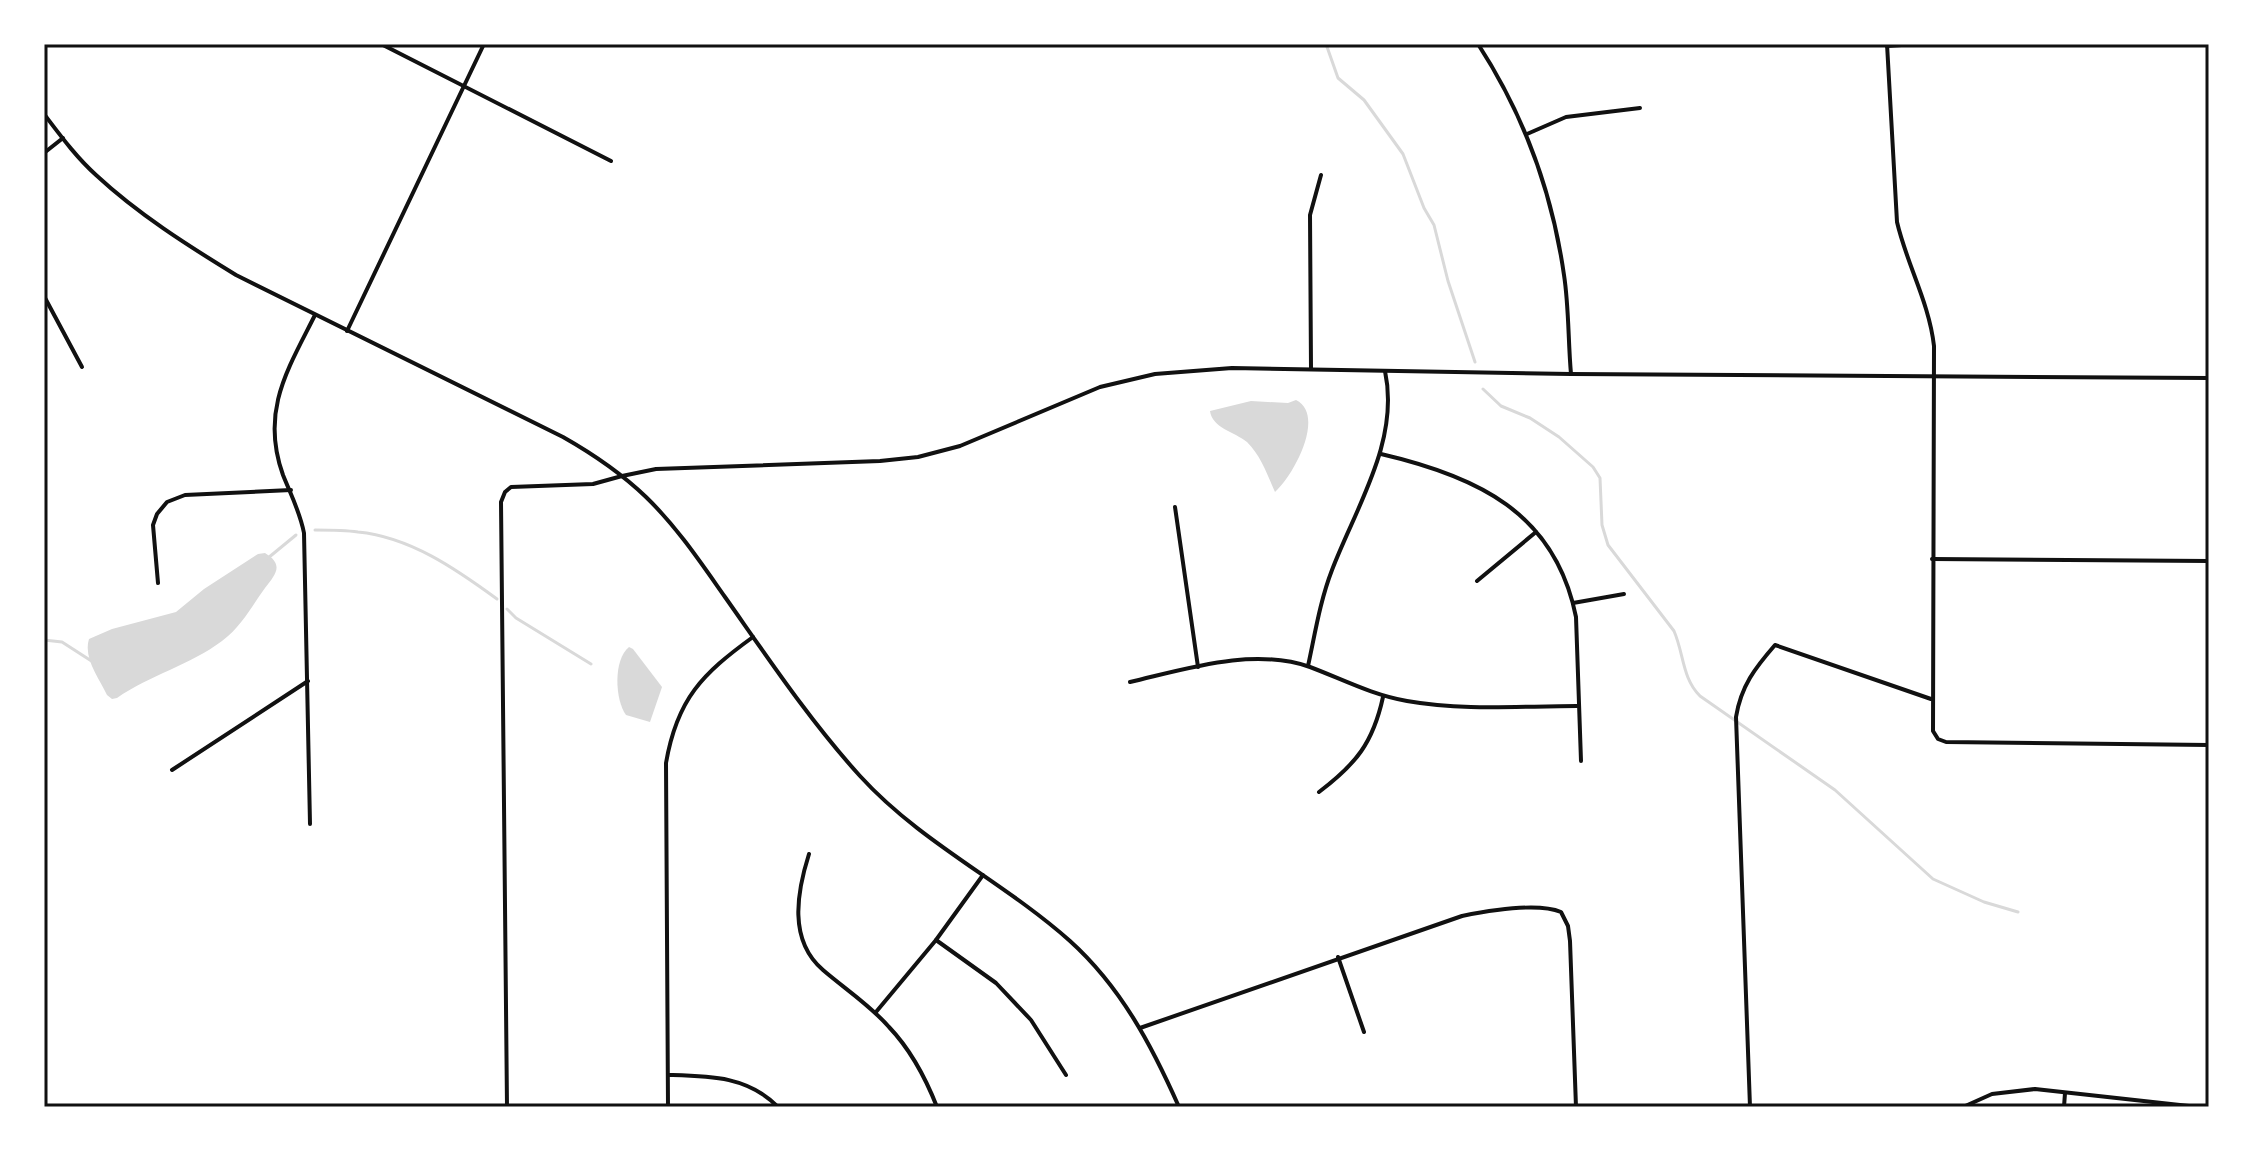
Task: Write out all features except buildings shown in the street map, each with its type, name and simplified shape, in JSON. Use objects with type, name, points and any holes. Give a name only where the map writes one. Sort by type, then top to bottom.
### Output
[{"type":"street","points":[[381,44],[611,161]]},
{"type":"street","points":[[347,331],[484,44]]},
{"type":"street","points":[[1478,44],[1507,92],[1527,134],[1546,187],[1560,247],[1568,307],[1571,374]]},
{"type":"street","points":[[1916,44],[1887,45],[1897,222],[1904,251],[1932,325],[1932,727],[1938,739],[1946,742],[2209,745]]},
{"type":"street","points":[[1527,134],[1566,117],[1640,108]]},
{"type":"street","points":[[44,114],[94,174],[162,228],[236,275],[563,437],[598,458],[647,497],[689,546],[829,740],[862,779],[903,817],[1071,941],[1108,981],[1140,1028],[1179,1107]]},
{"type":"street","points":[[44,153],[63,138]]},
{"type":"street","points":[[1311,369],[1310,215],[1321,175]]},
{"type":"street","points":[[44,296],[82,367]]},
{"type":"street","points":[[310,824],[304,533],[300,512],[279,459],[275,427],[280,386],[315,315]]},
{"type":"street","points":[[507,1107],[501,502],[511,487],[593,484],[656,469],[918,457],[960,446],[1064,401],[1127,380],[1184,371],[1232,368],[1571,374],[2209,378]]},
{"type":"street","points":[[1308,666],[1324,591],[1381,454],[1389,411],[1385,371]]},
{"type":"street","points":[[1381,454],[1445,472],[1480,486],[1520,514],[1556,562],[1573,603],[1581,761]]},
{"type":"street","points":[[158,583],[153,525],[167,502],[185,495],[291,490]]},
{"type":"street","points":[[1175,507],[1198,667]]},
{"type":"street","points":[[1477,581],[1536,532]]},
{"type":"street","points":[[1932,559],[2209,561]]},
{"type":"street","points":[[1573,603],[1624,594]]},
{"type":"street","points":[[668,1107],[666,763],[669,742],[690,693],[706,674],[753,637]]},
{"type":"street","points":[[1750,1107],[1736,717],[1742,690],[1750,673],[1775,645],[1931,699]]},
{"type":"street","points":[[1130,682],[1244,660],[1276,660],[1308,666],[1383,697],[1457,708],[1577,706]]},
{"type":"street","points":[[172,770],[308,681]]},
{"type":"street","points":[[1319,792],[1347,771],[1366,745],[1374,732],[1383,697]]},
{"type":"street","points":[[809,854],[798,888],[800,930],[809,952],[820,968],[890,1028],[921,1072],[937,1107]]},
{"type":"street","points":[[875,1013],[936,940],[983,875]]},
{"type":"street","points":[[1140,1028],[1338,957],[1476,913],[1549,909],[1561,912],[1568,926],[1576,1107]]},
{"type":"street","points":[[936,940],[996,983],[1031,1020],[1066,1075]]},
{"type":"street","points":[[1338,957],[1364,1032]]},
{"type":"street","points":[[669,1075],[722,1077],[748,1085],[778,1107]]},
{"type":"street","points":[[1963,1107],[1992,1094],[2035,1089],[2198,1107]]},
{"type":"street","points":[[2064,1107],[2065,1093]]},
{"type":"shaded area","points":[[1296,400],[1308,418],[1308,431],[1291,473],[1275,492],[1252,447],[1219,426],[1210,411],[1251,401],[1288,403]]},
{"type":"shaded area","points":[[265,553],[275,562],[275,574],[229,635],[197,657],[117,698],[107,695],[90,661],[89,639],[112,629],[176,612],[204,589],[258,554]]},
{"type":"shaded area","points":[[629,647],[662,687],[650,722],[626,715],[622,708],[618,670]]},
{"type":"waterway","points":[[1326,44],[1338,78],[1364,100],[1403,154],[1434,225],[1448,281],[1475,362]]},
{"type":"waterway","points":[[1483,389],[1501,406],[1530,418],[1559,437],[1593,467],[1600,478],[1602,525],[1608,545],[1674,631],[1686,674],[1700,696],[1835,790],[1933,879],[1984,902],[2018,912]]},
{"type":"waterway","points":[[315,530],[342,530],[396,540],[432,556],[497,599]]},
{"type":"waterway","points":[[268,558],[296,535]]},
{"type":"waterway","points":[[507,609],[516,618],[591,664]]},
{"type":"waterway","points":[[44,640],[62,642],[93,662]]}]
